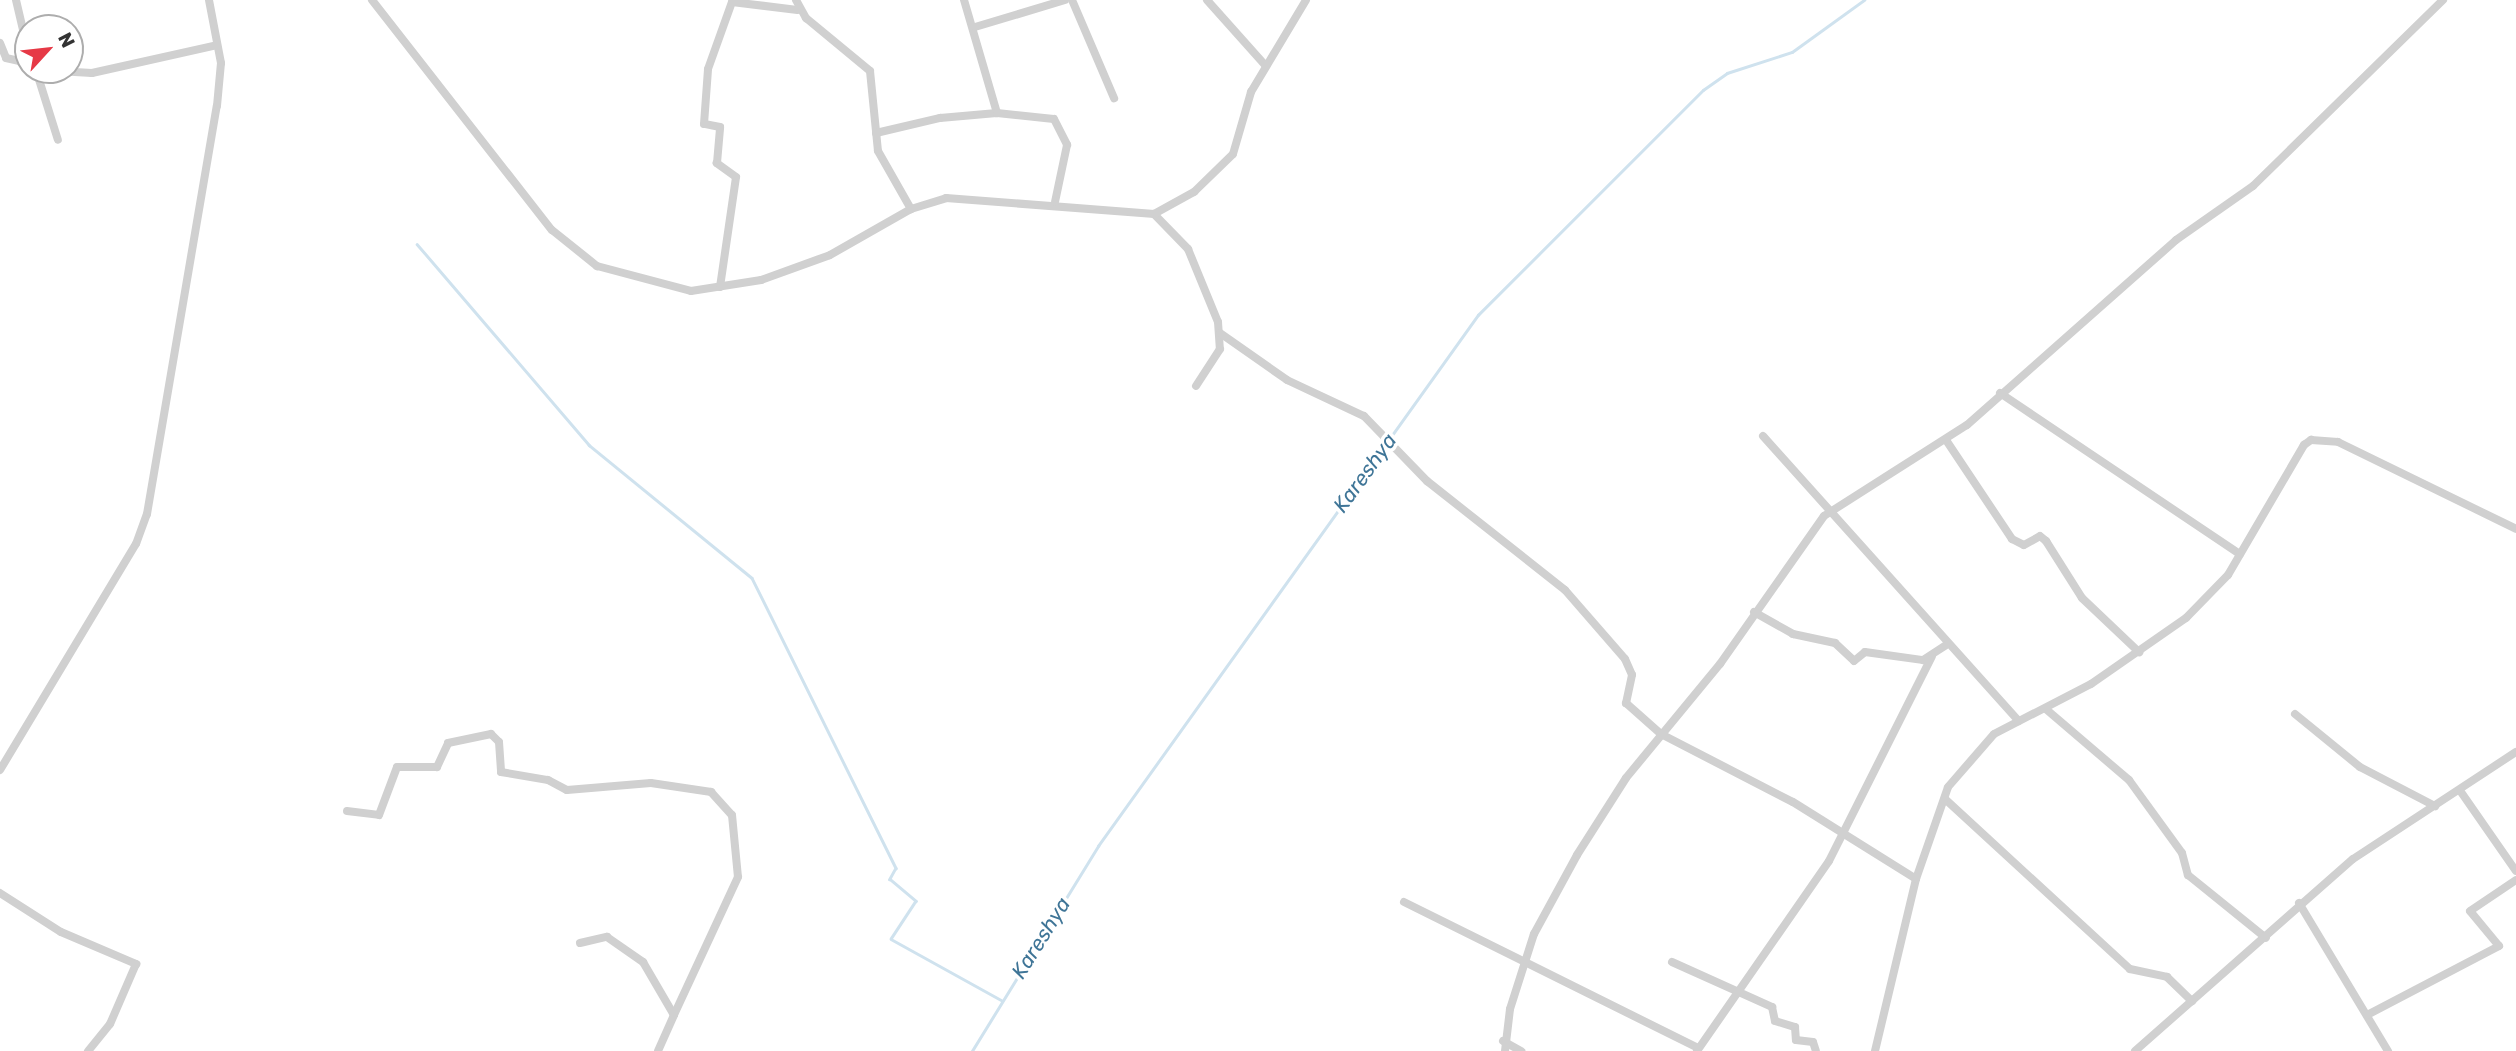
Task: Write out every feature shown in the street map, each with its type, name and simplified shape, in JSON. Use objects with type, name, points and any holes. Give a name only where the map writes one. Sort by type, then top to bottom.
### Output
[{"type":"street","points":[[0,770],[136,544],[148,514],[217,106],[218,45],[209,0]]},
{"type":"street","points":[[372,0],[552,230],[580,256],[675,289],[720,287],[797,269],[911,209],[946,198],[1055,202],[1154,214],[1172,228],[1205,279],[1220,333],[1220,349],[1196,386]]},
{"type":"street","points":[[796,0],[798,10]]},
{"type":"street","points":[[964,0],[975,27],[997,113]]},
{"type":"street","points":[[975,27],[1065,0]]},
{"type":"street","points":[[1072,0],[1114,98]]},
{"type":"street","points":[[1206,0],[1265,65]]},
{"type":"street","points":[[1154,214],[1194,192],[1233,154],[1265,65],[1306,0]]},
{"type":"street","points":[[1505,1051],[1503,1041],[1525,965],[1577,855],[1661,734],[1832,508],[1946,440],[2176,240],[2253,186],[2443,0]]},
{"type":"street","points":[[720,287],[736,177],[717,163],[720,127],[704,124],[708,69],[732,2],[798,10],[870,71],[880,158],[911,209]]},
{"type":"street","points":[[0,43],[6,58],[14,60]]},
{"type":"street","points":[[84,73],[218,45]]},
{"type":"street","points":[[40,84],[58,140]]},
{"type":"street","points":[[876,134],[997,113],[1036,114],[1064,130],[1063,188],[1055,202]]},
{"type":"street","points":[[1220,333],[1287,380],[1364,416],[1427,481],[1545,573],[1625,659],[1632,675],[1626,703],[1661,734],[1916,879]]},
{"type":"street","points":[[2000,393],[2240,555]]},
{"type":"street","points":[[1763,436],[1906,588],[1946,645],[2019,721]]},
{"type":"street","points":[[1946,440],[2012,539],[2024,545],[2040,536],[2046,541],[2082,598],[2139,652]]},
{"type":"street","points":[[1875,1051],[1916,879],[1945,799],[1994,734],[2048,710],[2139,652],[2186,618],[2240,555],[2311,440],[2338,442],[2516,529]]},
{"type":"street","points":[[1754,612],[1793,634],[1835,643],[1854,660],[1865,652],[1886,658],[1932,656]]},
{"type":"street","points":[[1404,902],[1698,1050],[1735,992],[1829,860],[1839,833],[1895,741],[1932,656],[1946,645]]},
{"type":"street","points":[[2048,710],[2129,780],[2182,853],[2188,875],[2266,938]]},
{"type":"street","points":[[2295,714],[2360,767],[2435,806]]},
{"type":"street","points":[[346,811],[379,815],[397,767],[437,767],[447,743],[491,734],[499,743],[500,772],[548,779],[567,790],[651,783],[711,792],[732,815],[738,877],[658,1051]]},
{"type":"street","points":[[2135,1051],[2266,938],[2299,904],[2435,806],[2461,792],[2516,752]]},
{"type":"street","points":[[2461,792],[2516,871]]},
{"type":"street","points":[[1945,799],[2130,969],[2167,977],[2192,1001]]},
{"type":"street","points":[[2367,1015],[2498,946],[2470,911],[2516,880]]},
{"type":"street","points":[[0,893],[61,932],[136,964],[110,1024],[88,1051]]},
{"type":"street","points":[[2299,904],[2388,1051]]},
{"type":"street","points":[[580,943],[602,936],[630,948],[674,1015]]},
{"type":"street","points":[[1672,962],[1772,1007],[1775,1021],[1796,1027],[1796,1040],[1813,1042],[1816,1051]]},
{"type":"street","points":[[1503,1041],[1521,1051]]},
{"type":"waterway","name":"Kareshya","points":[[972,1051],[1098,846],[1478,315],[1703,90],[1727,73],[1792,52],[1864,0]]},
{"type":"waterway","points":[[417,244],[589,445],[752,578],[896,868],[890,879],[916,901],[891,939],[1001,1000]]}]
